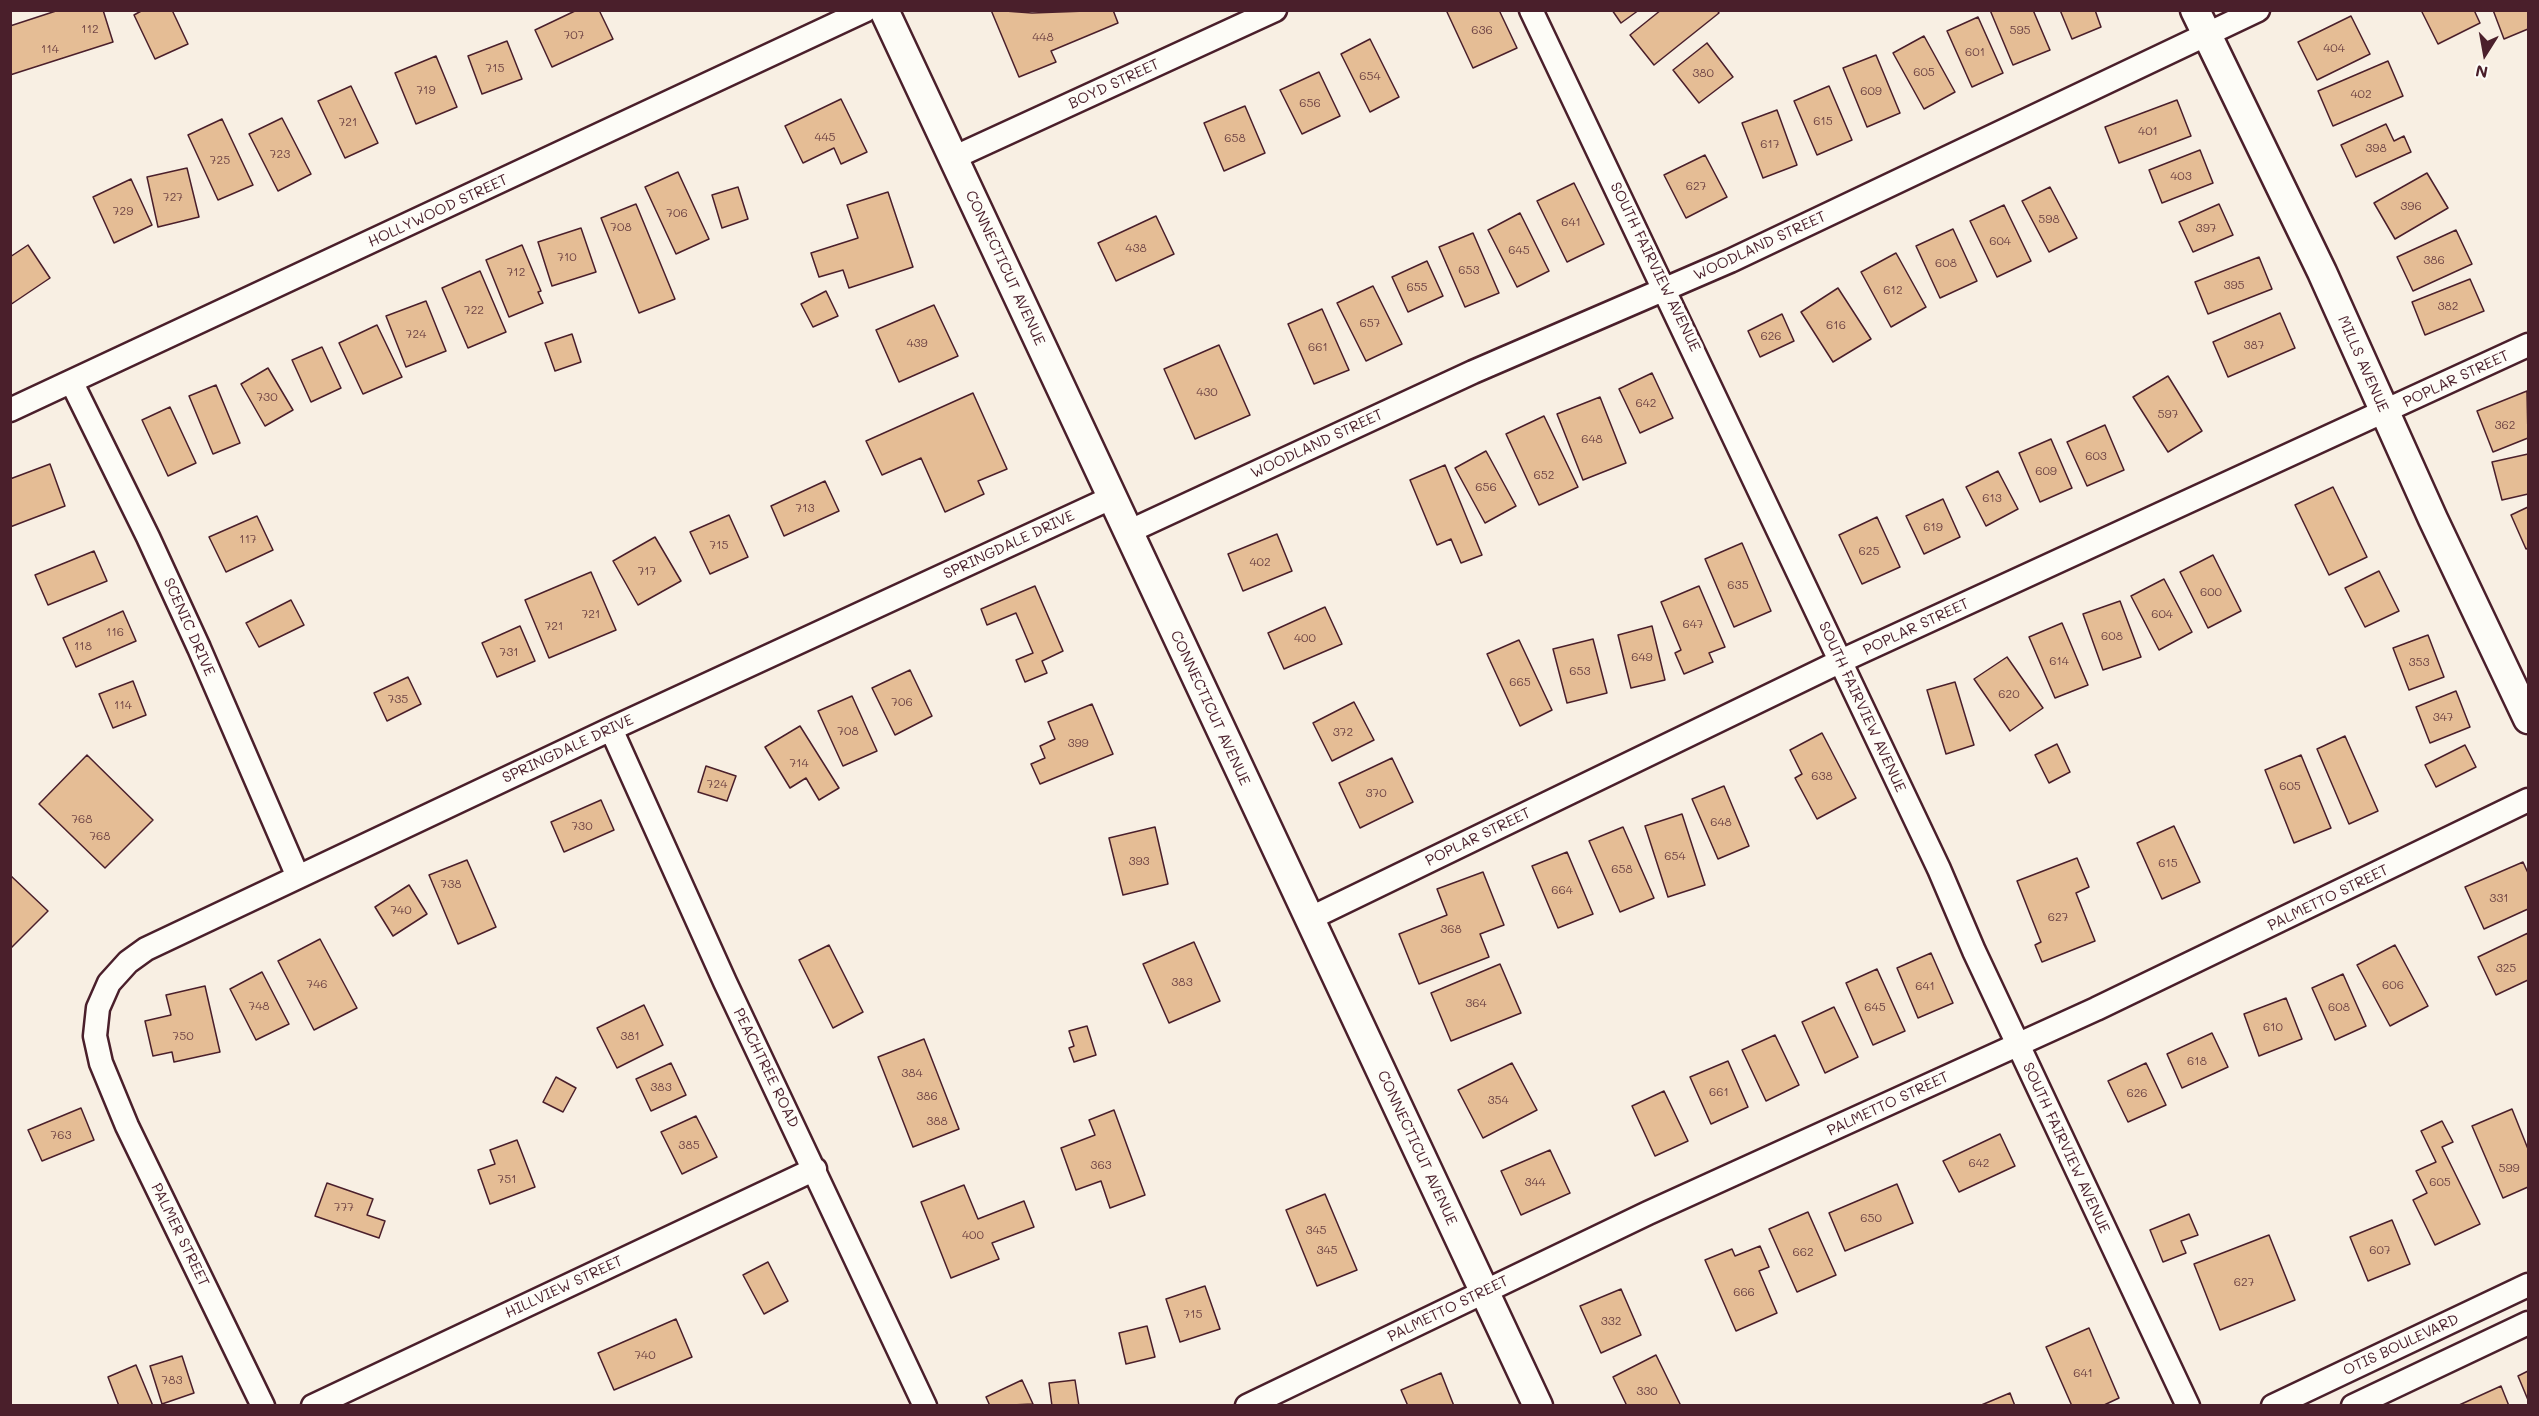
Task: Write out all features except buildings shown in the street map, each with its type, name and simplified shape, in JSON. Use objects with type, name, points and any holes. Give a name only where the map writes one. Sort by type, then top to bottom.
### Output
[{"type":"street","name":"HOLLYWOOD STREET","points":[[10,410],[866,10]]},
{"type":"street","name":"CONNECTICUT AVENUE","points":[[884,10],[1538,1406]]},
{"type":"street","name":"BOYD STREET","points":[[953,158],[1275,10]]},
{"type":"street","name":"SOUTH FAIRVIEW AVENUE","points":[[1531,10],[1939,869],[2018,1044],[2188,1406]]},
{"type":"street","name":"WOODLAND STREET","points":[[1128,532],[1473,372],[1730,261],[2201,23],[2258,10]]},
{"type":"street","name":"MILLS AVENUE","points":[[2201,23],[2322,272],[2529,719]]},
{"type":"street","name":"POPLAR STREET","points":[[1309,919],[1841,661],[2529,345]]},
{"type":"street","name":"SCENIC DRIVE","points":[[72,383],[200,648],[298,877]]},
{"type":"street","name":"SPRINGDALE DRIVE","points":[[101,1063],[95,1036],[98,1008],[109,983],[128,962],[146,949],[611,729],[1113,497]]},
{"type":"street","name":"PEACHTREE ROAD","points":[[611,729],[725,982],[925,1406]]},
{"type":"street","name":"PALMETTO STREET","points":[[1247,1406],[1659,1208],[2265,929],[2529,800]]},
{"type":"street","name":"PALMER STREET","points":[[101,1063],[127,1126],[263,1406]]},
{"type":"street","name":"HILLVIEW STREET","points":[[313,1406],[814,1169]]},
{"type":"street","name":"OTIS BOULEVARD","points":[[2273,1406],[2529,1285]]},
{"type":"street","points":[[2354,1406],[2529,1323]]}]
